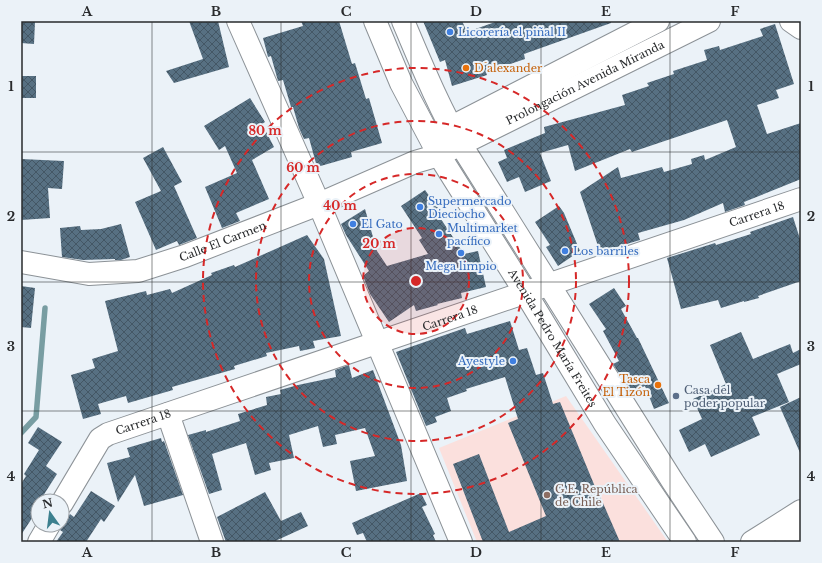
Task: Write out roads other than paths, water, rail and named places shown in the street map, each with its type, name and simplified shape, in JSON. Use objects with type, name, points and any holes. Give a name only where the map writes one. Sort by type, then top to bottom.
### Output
[{"type":"street","points":[[238,21],[319,204],[461,542]]},
{"type":"street","name":"Avenida Pedro María Freites","points":[[375,21],[401,83],[435,147],[605,424],[685,542]]},
{"type":"street","points":[[403,21],[424,73],[456,136],[548,284],[713,542]]},
{"type":"street","name":"Prolongación Avenida Miranda","points":[[456,136],[658,21]]},
{"type":"street","name":"Prolongación Avenida Miranda","points":[[456,136],[709,21]]},
{"type":"street","points":[[791,21],[801,28]]},
{"type":"street","name":"Calle El Carmen","points":[[21,262],[89,274],[138,271],[185,256],[319,204],[415,162],[435,147],[456,136]]},
{"type":"street","name":"Carrera 18","points":[[68,493],[100,439],[108,434],[801,199]]},
{"type":"street","points":[[168,414],[212,542]]},
{"type":"street","points":[[752,542],[801,510]]},
{"type":"street","points":[[39,542],[44,533]]},
{"type":"street","points":[[786,542],[801,533]]},
{"type":"waterway","points":[[21,433],[36,417],[45,308]]},
{"type":"place","name":"Licorería el piñal II","points":[[450,32]]},
{"type":"place","name":"D´alexander","points":[[466,68]]},
{"type":"place","name":"Supermercado Dieciocho","points":[[420,207]]},
{"type":"place","name":"El Gato","points":[[353,224]]},
{"type":"place","name":"Multimarket pacífico","points":[[439,234]]},
{"type":"place","name":"Los barriles","points":[[565,251]]},
{"type":"place","name":"Mega limpio","points":[[461,253]]},
{"type":"place","name":"Ayestyle","points":[[513,361]]},
{"type":"place","name":"Tasca El Tizón","points":[[658,385]]},
{"type":"place","name":"Casa del poder popular","points":[[676,396]]},
{"type":"place","name":"G.E. República de Chile","points":[[547,495]]}]
